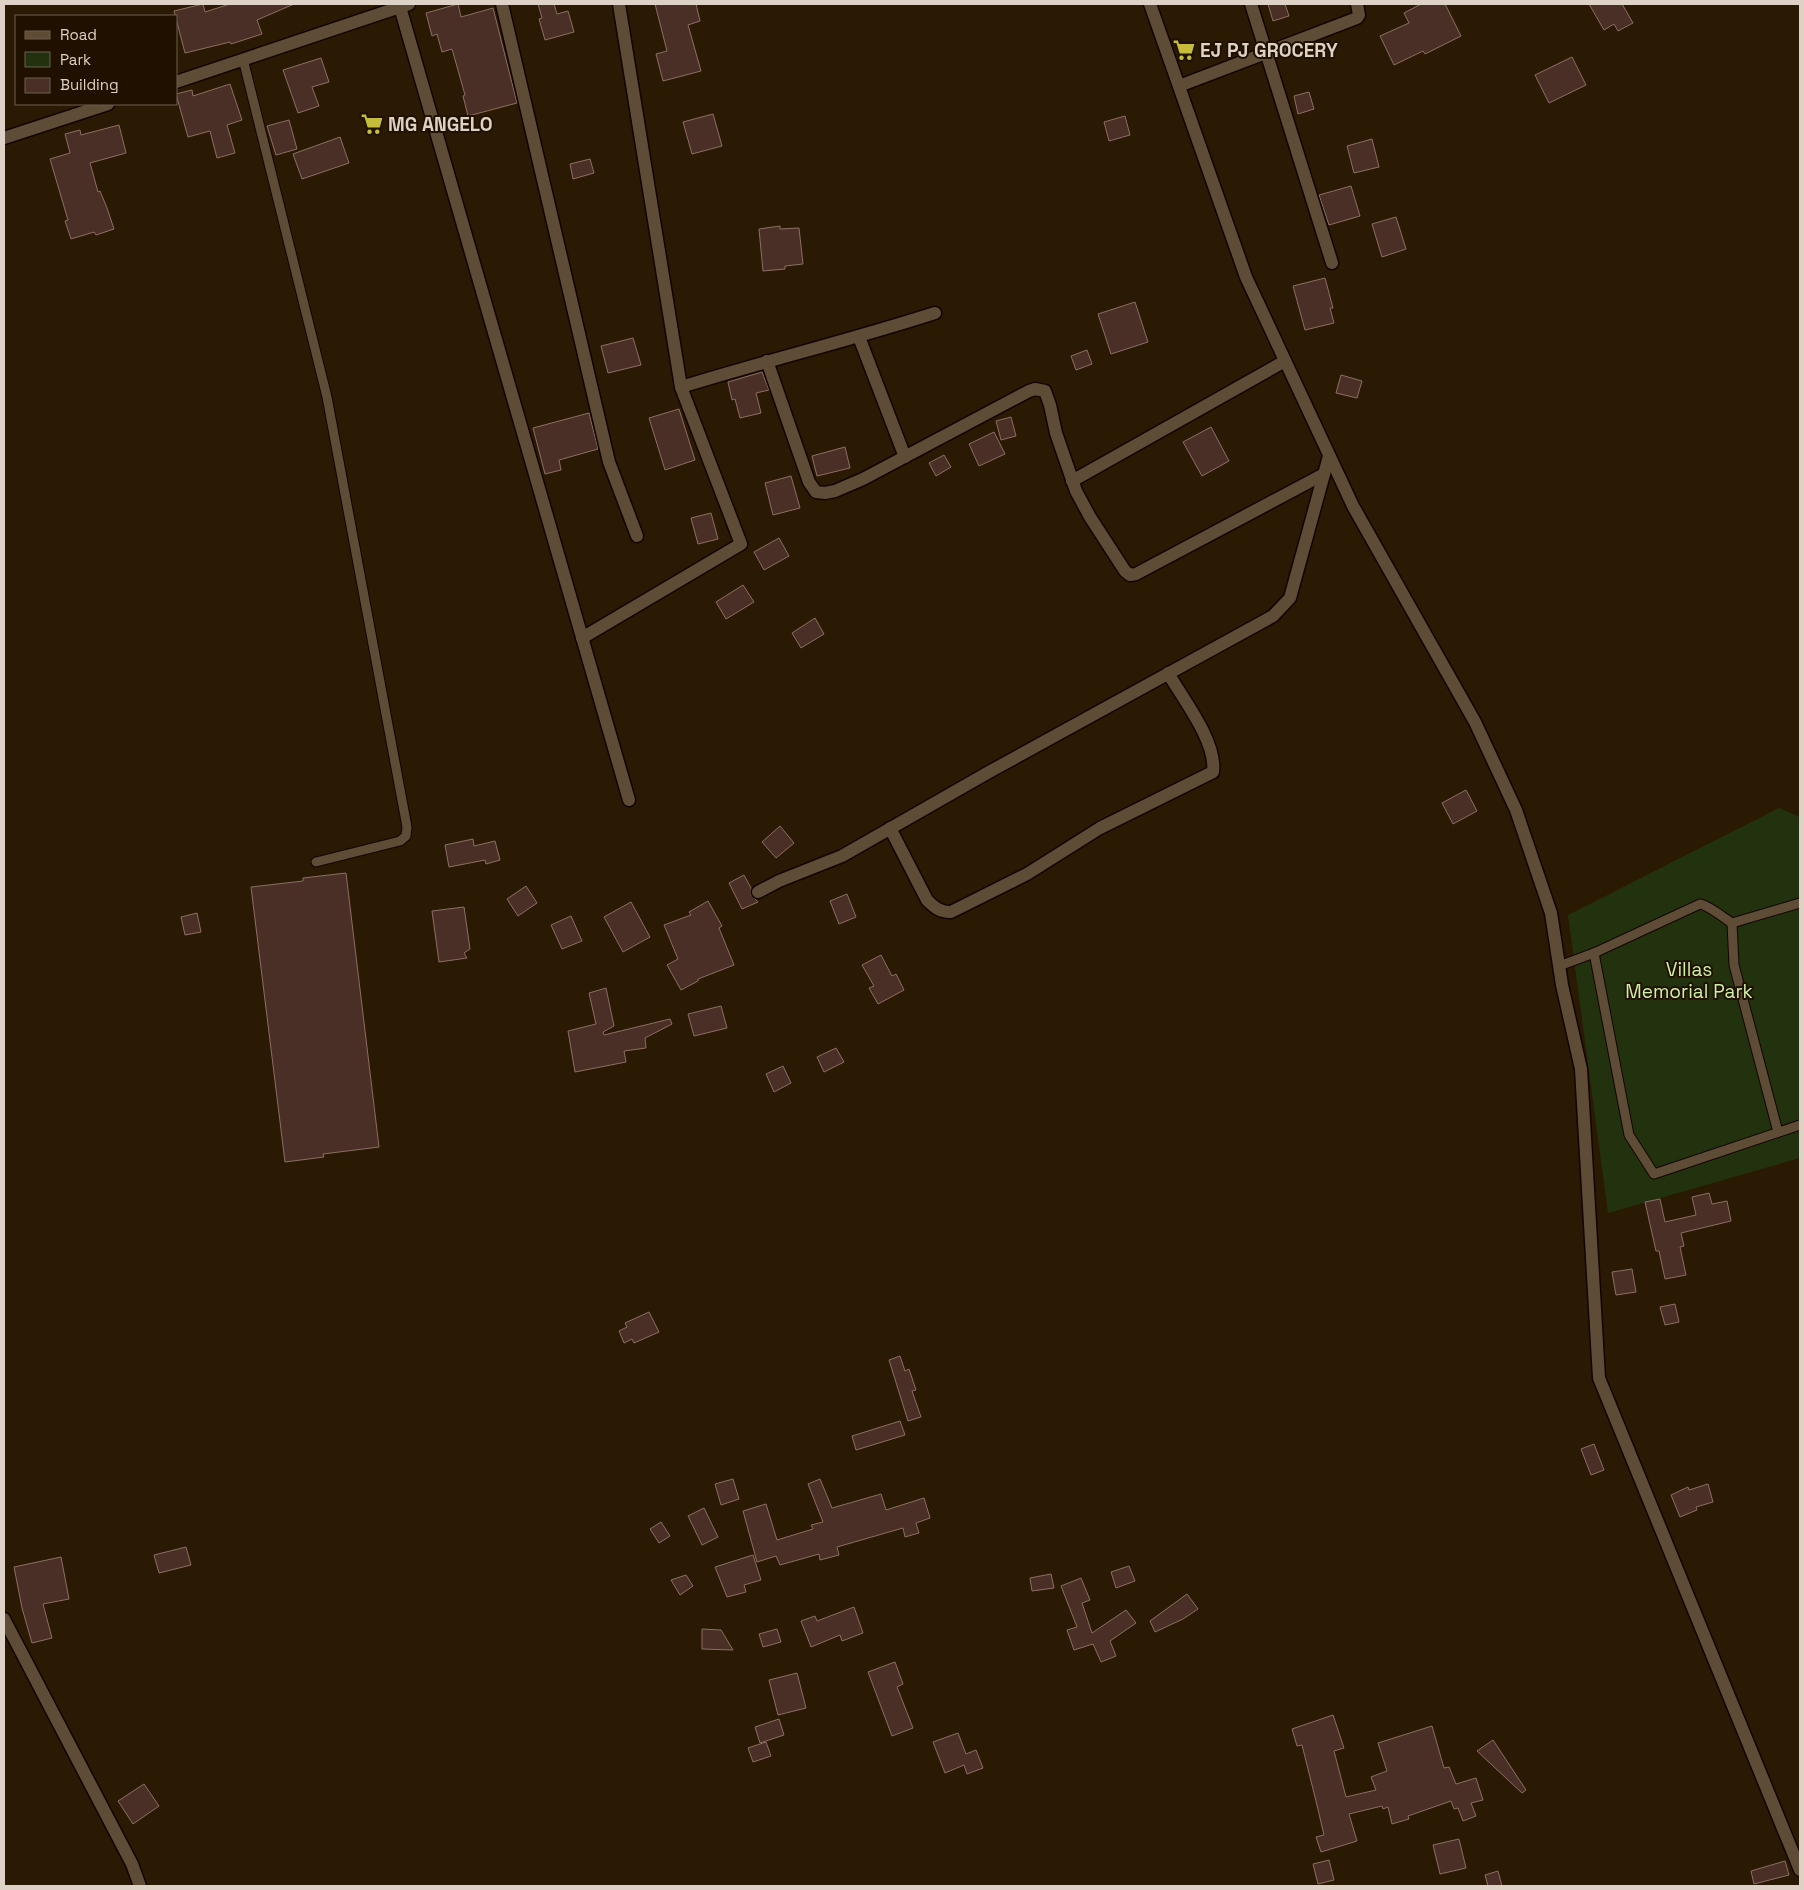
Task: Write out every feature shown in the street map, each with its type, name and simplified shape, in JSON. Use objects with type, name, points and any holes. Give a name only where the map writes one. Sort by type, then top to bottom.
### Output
[{"type":"street","points":[[502,4],[609,462],[637,536]]},
{"type":"street","points":[[582,638],[741,544],[681,387],[620,4]]},
{"type":"street","points":[[1150,4],[1246,278],[1353,506],[1475,722],[1512,801],[1551,913],[1559,966],[1581,1069],[1599,1378],[1800,1870]]},
{"type":"street","points":[[1251,4],[1332,263]]},
{"type":"street","points":[[1179,86],[1357,18],[1359,14],[1357,4]]},
{"type":"street","points":[[178,81],[404,5],[629,800]]},
{"type":"street","points":[[4,138],[105,105]]},
{"type":"street","points":[[681,387],[767,361],[859,337],[935,313]]},
{"type":"street","points":[[859,337],[905,456]]},
{"type":"street","points":[[767,361],[809,482],[816,492],[826,493],[835,491],[863,479],[1029,391],[1041,390],[1045,392],[1072,481],[1090,517],[1125,571],[1130,575],[1136,574],[1324,474]]},
{"type":"street","points":[[1072,481],[1285,361]]},
{"type":"street","points":[[758,892],[779,881],[842,856],[1273,616],[1290,598],[1329,456]]},
{"type":"street","points":[[890,828],[927,900],[935,909],[951,912],[1027,874],[1100,828],[1213,772],[1214,758],[1208,741],[1168,673]]},
{"type":"street","points":[[4,1619],[132,1864],[140,1886]]},
{"type":"lane","points":[[243,59],[327,397],[407,827],[406,836],[400,841],[316,862]]},
{"type":"lane","points":[[1559,966],[1594,953],[1700,904],[1706,905],[1732,923],[1800,903]]},
{"type":"lane","points":[[1732,923],[1734,965],[1778,1132]]},
{"type":"lane","points":[[1594,953],[1629,1135],[1654,1174],[1800,1125]]},
{"type":"green space","name":"Villas Memorial Park","points":[[1779,808],[1800,817],[1800,1158],[1608,1213],[1568,915]]},
{"type":"building","points":[[203,4],[205,12],[230,4],[294,4],[257,20],[262,34],[231,44],[230,42],[185,53],[178,26],[178,15],[175,15],[174,11]]},
{"type":"building","points":[[458,4],[461,17],[493,8],[517,103],[468,116],[463,96],[465,95],[452,49],[442,52],[437,34],[432,36],[426,13]]},
{"type":"building","points":[[538,4],[554,4],[557,14],[568,11],[574,32],[545,40],[539,19],[542,18]]},
{"type":"building","points":[[655,4],[696,4],[700,21],[688,25],[701,71],[663,81],[656,54],[667,51]]},
{"type":"building","points":[[1268,4],[1285,4],[1289,16],[1273,21]]},
{"type":"building","points":[[1421,4],[1445,4],[1461,36],[1425,54],[1423,51],[1394,65],[1380,36],[1409,23],[1404,13]]},
{"type":"building","points":[[1589,4],[1622,4],[1633,23],[1618,31],[1614,24],[1604,30]]},
{"type":"building","points":[[1572,57],[1586,85],[1549,103],[1535,75]]},
{"type":"building","points":[[321,58],[329,82],[312,87],[319,106],[298,113],[283,70]]},
{"type":"building","points":[[230,84],[242,120],[227,125],[235,153],[217,158],[210,131],[188,137],[178,101],[178,94],[192,90],[193,96]]},
{"type":"building","points":[[1309,92],[1314,109],[1298,114],[1294,96]]},
{"type":"building","points":[[713,114],[722,146],[692,154],[683,122]]},
{"type":"building","points":[[1125,116],[1130,135],[1109,141],[1104,122]]},
{"type":"building","points":[[289,120],[297,149],[276,155],[267,126]]},
{"type":"building","points":[[119,125],[126,153],[90,163],[98,192],[100,191],[114,229],[96,235],[94,232],[71,239],[65,221],[68,220],[50,159],[70,153],[65,134],[80,130],[81,135]]},
{"type":"building","points":[[340,137],[349,163],[302,179],[293,154]]},
{"type":"building","points":[[1372,139],[1379,167],[1354,173],[1347,146]]},
{"type":"building","points":[[590,159],[594,173],[573,179],[570,164]]},
{"type":"building","points":[[1351,186],[1360,216],[1329,225],[1319,195]]},
{"type":"building","points":[[1396,217],[1406,249],[1382,257],[1372,224]]},
{"type":"building","points":[[780,226],[780,229],[799,228],[803,264],[785,266],[785,269],[763,271],[759,229]]},
{"type":"building","points":[[1325,278],[1333,308],[1330,308],[1334,323],[1305,330],[1293,286]]},
{"type":"building","points":[[1135,302],[1148,342],[1111,354],[1098,314]]},
{"type":"building","points":[[633,338],[641,365],[608,373],[601,346]]},
{"type":"building","points":[[1087,350],[1092,364],[1076,370],[1071,356]]},
{"type":"building","points":[[762,372],[769,390],[756,393],[761,413],[740,418],[735,399],[732,400],[728,382]]},
{"type":"building","points":[[1341,375],[1362,381],[1357,398],[1336,393]]},
{"type":"building","points":[[679,409],[695,460],[665,470],[649,418]]},
{"type":"building","points":[[589,413],[598,449],[559,460],[561,470],[545,474],[533,428]]},
{"type":"building","points":[[1011,417],[1016,436],[1001,440],[996,421]]},
{"type":"building","points":[[1211,427],[1229,461],[1202,476],[1183,442]]},
{"type":"building","points":[[994,432],[1005,454],[979,466],[969,444]]},
{"type":"building","points":[[845,447],[850,468],[817,476],[812,456]]},
{"type":"building","points":[[944,455],[951,467],[936,476],[929,463]]},
{"type":"building","points":[[791,476],[800,508],[773,515],[765,483]]},
{"type":"building","points":[[711,513],[718,539],[698,544],[691,518]]},
{"type":"building","points":[[779,538],[789,556],[764,570],[754,552]]},
{"type":"building","points":[[743,585],[754,602],[726,619],[716,602]]},
{"type":"building","points":[[815,618],[824,634],[801,648],[792,633]]},
{"type":"building","points":[[1466,790],[1477,811],[1453,824],[1442,803]]},
{"type":"building","points":[[780,826],[794,843],[776,858],[762,842]]},
{"type":"building","points":[[473,839],[474,846],[495,841],[500,860],[486,864],[485,860],[449,867],[445,845]]},
{"type":"building","points":[[346,873],[379,1147],[323,1154],[324,1157],[285,1162],[251,887],[303,881],[303,878]]},
{"type":"building","points":[[744,875],[751,888],[751,895],[758,902],[742,909],[729,883]]},
{"type":"building","points":[[526,886],[537,903],[518,916],[507,899]]},
{"type":"building","points":[[847,894],[856,917],[839,924],[830,901]]},
{"type":"building","points":[[708,901],[722,926],[719,928],[734,965],[698,979],[698,981],[681,990],[667,965],[678,959],[664,925],[691,915],[689,912]]},
{"type":"building","points":[[631,902],[650,937],[623,952],[604,917]]},
{"type":"building","points":[[464,907],[470,949],[464,953],[467,958],[439,962],[432,911]]},
{"type":"building","points":[[197,913],[201,932],[185,935],[181,917]]},
{"type":"building","points":[[571,916],[582,941],[562,949],[551,925]]},
{"type":"building","points":[[881,955],[892,976],[896,974],[904,990],[878,1004],[869,988],[874,986],[862,965]]},
{"type":"building","points":[[606,988],[614,1026],[603,1032],[604,1035],[670,1019],[672,1024],[645,1038],[646,1048],[624,1051],[626,1062],[575,1072],[568,1031],[596,1024],[589,993]]},
{"type":"building","points":[[721,1006],[727,1028],[694,1036],[688,1014]]},
{"type":"building","points":[[836,1048],[844,1062],[824,1072],[817,1057]]},
{"type":"building","points":[[783,1066],[791,1083],[774,1092],[766,1074]]},
{"type":"building","points":[[1709,1193],[1712,1204],[1727,1201],[1731,1221],[1681,1233],[1684,1246],[1680,1247],[1686,1275],[1665,1279],[1659,1251],[1656,1251],[1645,1202],[1660,1199],[1665,1222],[1696,1215],[1692,1197]]},
{"type":"building","points":[[1632,1269],[1636,1292],[1616,1295],[1612,1272]]},
{"type":"building","points":[[1675,1304],[1679,1322],[1665,1325],[1660,1307]]},
{"type":"building","points":[[649,1312],[659,1332],[634,1343],[632,1339],[624,1343],[619,1331],[627,1327],[625,1323]]},
{"type":"building","points":[[900,1356],[905,1371],[909,1369],[916,1390],[912,1391],[921,1417],[908,1421],[889,1360]]},
{"type":"building","points":[[900,1421],[905,1435],[856,1450],[852,1436]]},
{"type":"building","points":[[1594,1444],[1604,1470],[1591,1475],[1581,1449]]},
{"type":"building","points":[[733,1479],[739,1499],[721,1505],[715,1484]]},
{"type":"building","points":[[820,1479],[832,1508],[881,1494],[886,1510],[924,1498],[930,1518],[916,1523],[919,1533],[905,1537],[903,1528],[837,1547],[839,1555],[820,1560],[819,1554],[780,1565],[776,1556],[757,1562],[743,1511],[766,1504],[777,1540],[813,1529],[811,1525],[823,1522],[808,1484]]},
{"type":"building","points":[[1708,1484],[1713,1502],[1696,1507],[1697,1510],[1680,1517],[1671,1495],[1688,1487],[1689,1490]]},
{"type":"building","points":[[704,1508],[718,1537],[702,1545],[688,1516]]},
{"type":"building","points":[[661,1522],[670,1536],[659,1543],[650,1529]]},
{"type":"building","points":[[186,1547],[191,1565],[159,1573],[154,1555]]},
{"type":"building","points":[[753,1555],[761,1580],[744,1585],[746,1592],[727,1597],[715,1567]]},
{"type":"building","points":[[61,1557],[69,1599],[43,1604],[52,1638],[32,1643],[22,1608],[14,1567]]},
{"type":"building","points":[[1129,1566],[1135,1581],[1116,1588],[1111,1572]]},
{"type":"building","points":[[1051,1574],[1054,1588],[1032,1591],[1030,1578]]},
{"type":"building","points":[[686,1575],[693,1586],[680,1595],[671,1580]]},
{"type":"building","points":[[1081,1578],[1090,1600],[1082,1603],[1092,1633],[1126,1610],[1136,1623],[1110,1641],[1116,1656],[1101,1662],[1093,1644],[1074,1650],[1067,1630],[1077,1627],[1061,1586]]},
{"type":"building","points":[[1187,1594],[1198,1609],[1183,1619],[1155,1632],[1150,1621]]},
{"type":"building","points":[[854,1607],[863,1633],[842,1641],[840,1635],[811,1647],[801,1621],[815,1616],[817,1621]]},
{"type":"building","points":[[702,1629],[721,1630],[733,1650],[702,1649]]},
{"type":"building","points":[[777,1629],[781,1642],[763,1647],[759,1634]]},
{"type":"building","points":[[895,1662],[903,1684],[897,1687],[913,1728],[892,1736],[868,1672]]},
{"type":"building","points":[[797,1673],[806,1708],[778,1715],[769,1680]]},
{"type":"building","points":[[1333,1715],[1344,1748],[1334,1751],[1346,1797],[1376,1790],[1371,1777],[1387,1771],[1378,1743],[1432,1726],[1444,1768],[1449,1767],[1456,1784],[1476,1778],[1483,1800],[1471,1803],[1476,1816],[1463,1821],[1458,1808],[1454,1809],[1451,1801],[1408,1816],[1409,1819],[1392,1824],[1388,1807],[1383,1809],[1382,1806],[1349,1814],[1357,1841],[1321,1852],[1316,1837],[1324,1835],[1316,1801],[1302,1745],[1297,1746],[1292,1729]]},
{"type":"building","points":[[779,1719],[784,1735],[760,1743],[755,1727]]},
{"type":"building","points":[[958,1733],[966,1754],[976,1750],[983,1768],[967,1774],[964,1765],[945,1773],[933,1742]]},
{"type":"building","points":[[1493,1740],[1526,1790],[1522,1793],[1477,1751]]},
{"type":"building","points":[[766,1742],[771,1756],[753,1762],[748,1748]]},
{"type":"building","points":[[144,1784],[159,1806],[133,1824],[118,1801]]},
{"type":"building","points":[[1459,1839],[1466,1868],[1440,1874],[1433,1845]]},
{"type":"building","points":[[1329,1860],[1334,1880],[1318,1884],[1313,1864]]},
{"type":"building","points":[[1785,1861],[1789,1875],[1754,1884],[1751,1871]]},
{"type":"building","points":[[1498,1871],[1502,1886],[1488,1886],[1485,1875]]},
{"type":"place","name":"EJ PJ GROCERY","points":[[1184,50]]},
{"type":"place","name":"MG ANGELO","points":[[372,124]]}]
